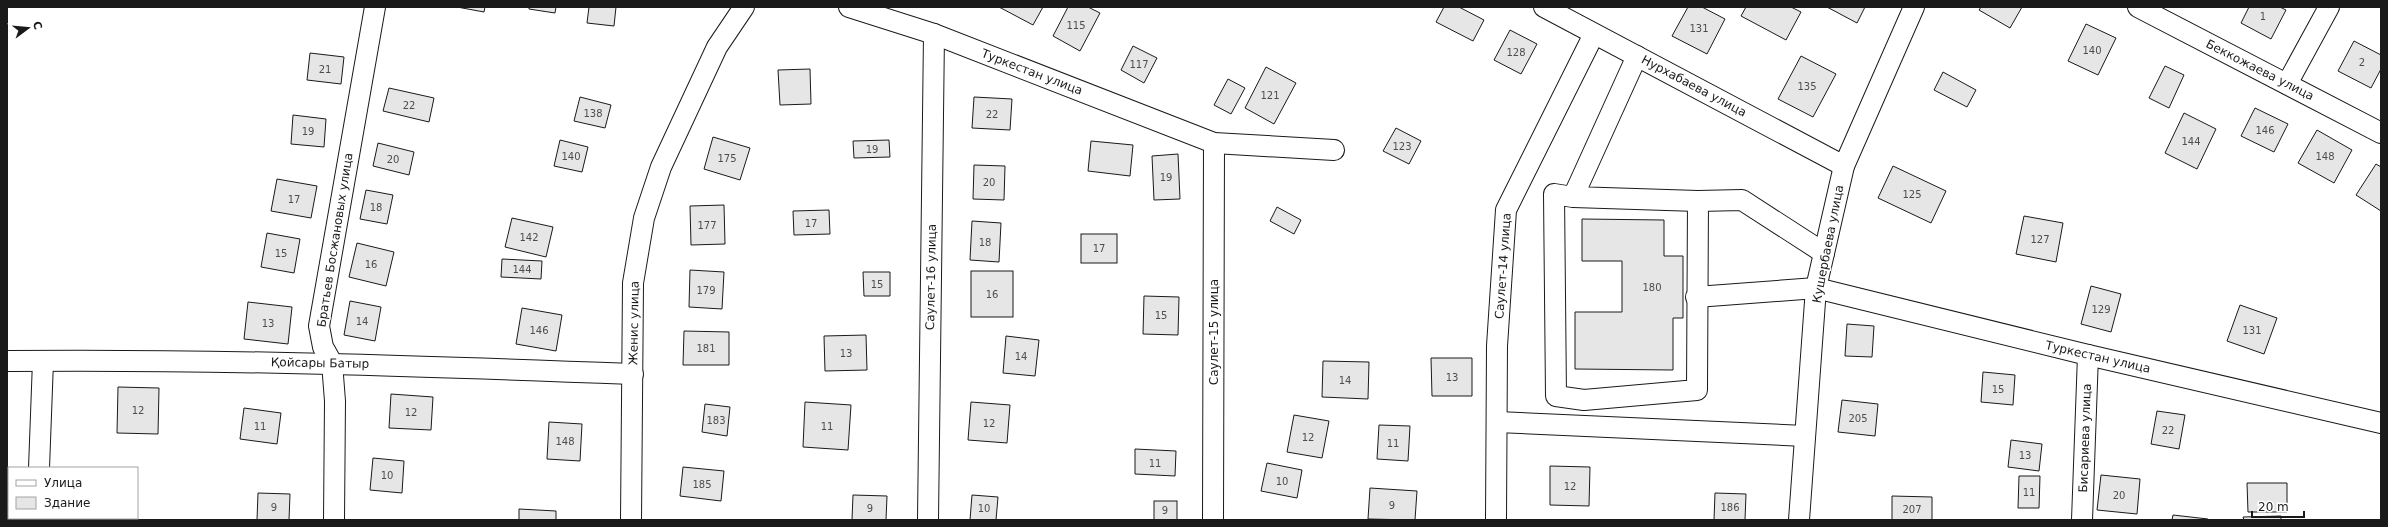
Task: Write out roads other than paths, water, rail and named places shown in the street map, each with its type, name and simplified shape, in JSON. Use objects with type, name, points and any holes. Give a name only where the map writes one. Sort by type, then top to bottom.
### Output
[{"type":"street","name":"Братьев Босжановых улица","points":[[334,520],[334,401],[332,363],[323,347],[319,326],[375,7]]},
{"type":"street","name":"Женис улица","points":[[631,520],[633,283],[644,218],[661,167],[717,48],[744,7]]},
{"type":"street","name":"Туркестан улица","points":[[849,7],[934,34],[1214,143],[1334,150]]},
{"type":"street","name":"Нурхабаева улица","points":[[1544,7],[1844,166]]},
{"type":"street","name":"Кушербаева улица","points":[[1799,520],[1816,288],[1844,166],[1914,7]]},
{"type":"street","name":"Беккожаева улица","points":[[2138,7],[2381,133]]},
{"type":"street","points":[[2287,84],[2329,7]]},
{"type":"street","name":"Саулет-16 улица","points":[[928,520],[934,34]]},
{"type":"street","name":"Саулет-14 улица","points":[[1496,520],[1498,346],[1506,210],[1594,34]]},
{"type":"street","points":[[1573,196],[1637,56]]},
{"type":"street","name":"Саулет-15 улица","points":[[1213,520],[1214,143]]},
{"type":"street","points":[[1698,201],[1696,297],[1697,390],[1584,400],[1556,396],[1554,194],[1698,201],[1742,200],[1824,253]]},
{"type":"street","name":"Туркестан улица","points":[[1696,297],[1816,288],[2088,356],[2381,423]]},
{"type":"street","name":"Бисариева улица","points":[[2082,520],[2088,356]]},
{"type":"street","name":"Қойсары Батыр","points":[[7,361],[163,360],[332,363],[633,374]]},
{"type":"street","points":[[39,467],[43,361]]},
{"type":"street","points":[[1497,422],[1805,436]]}]
